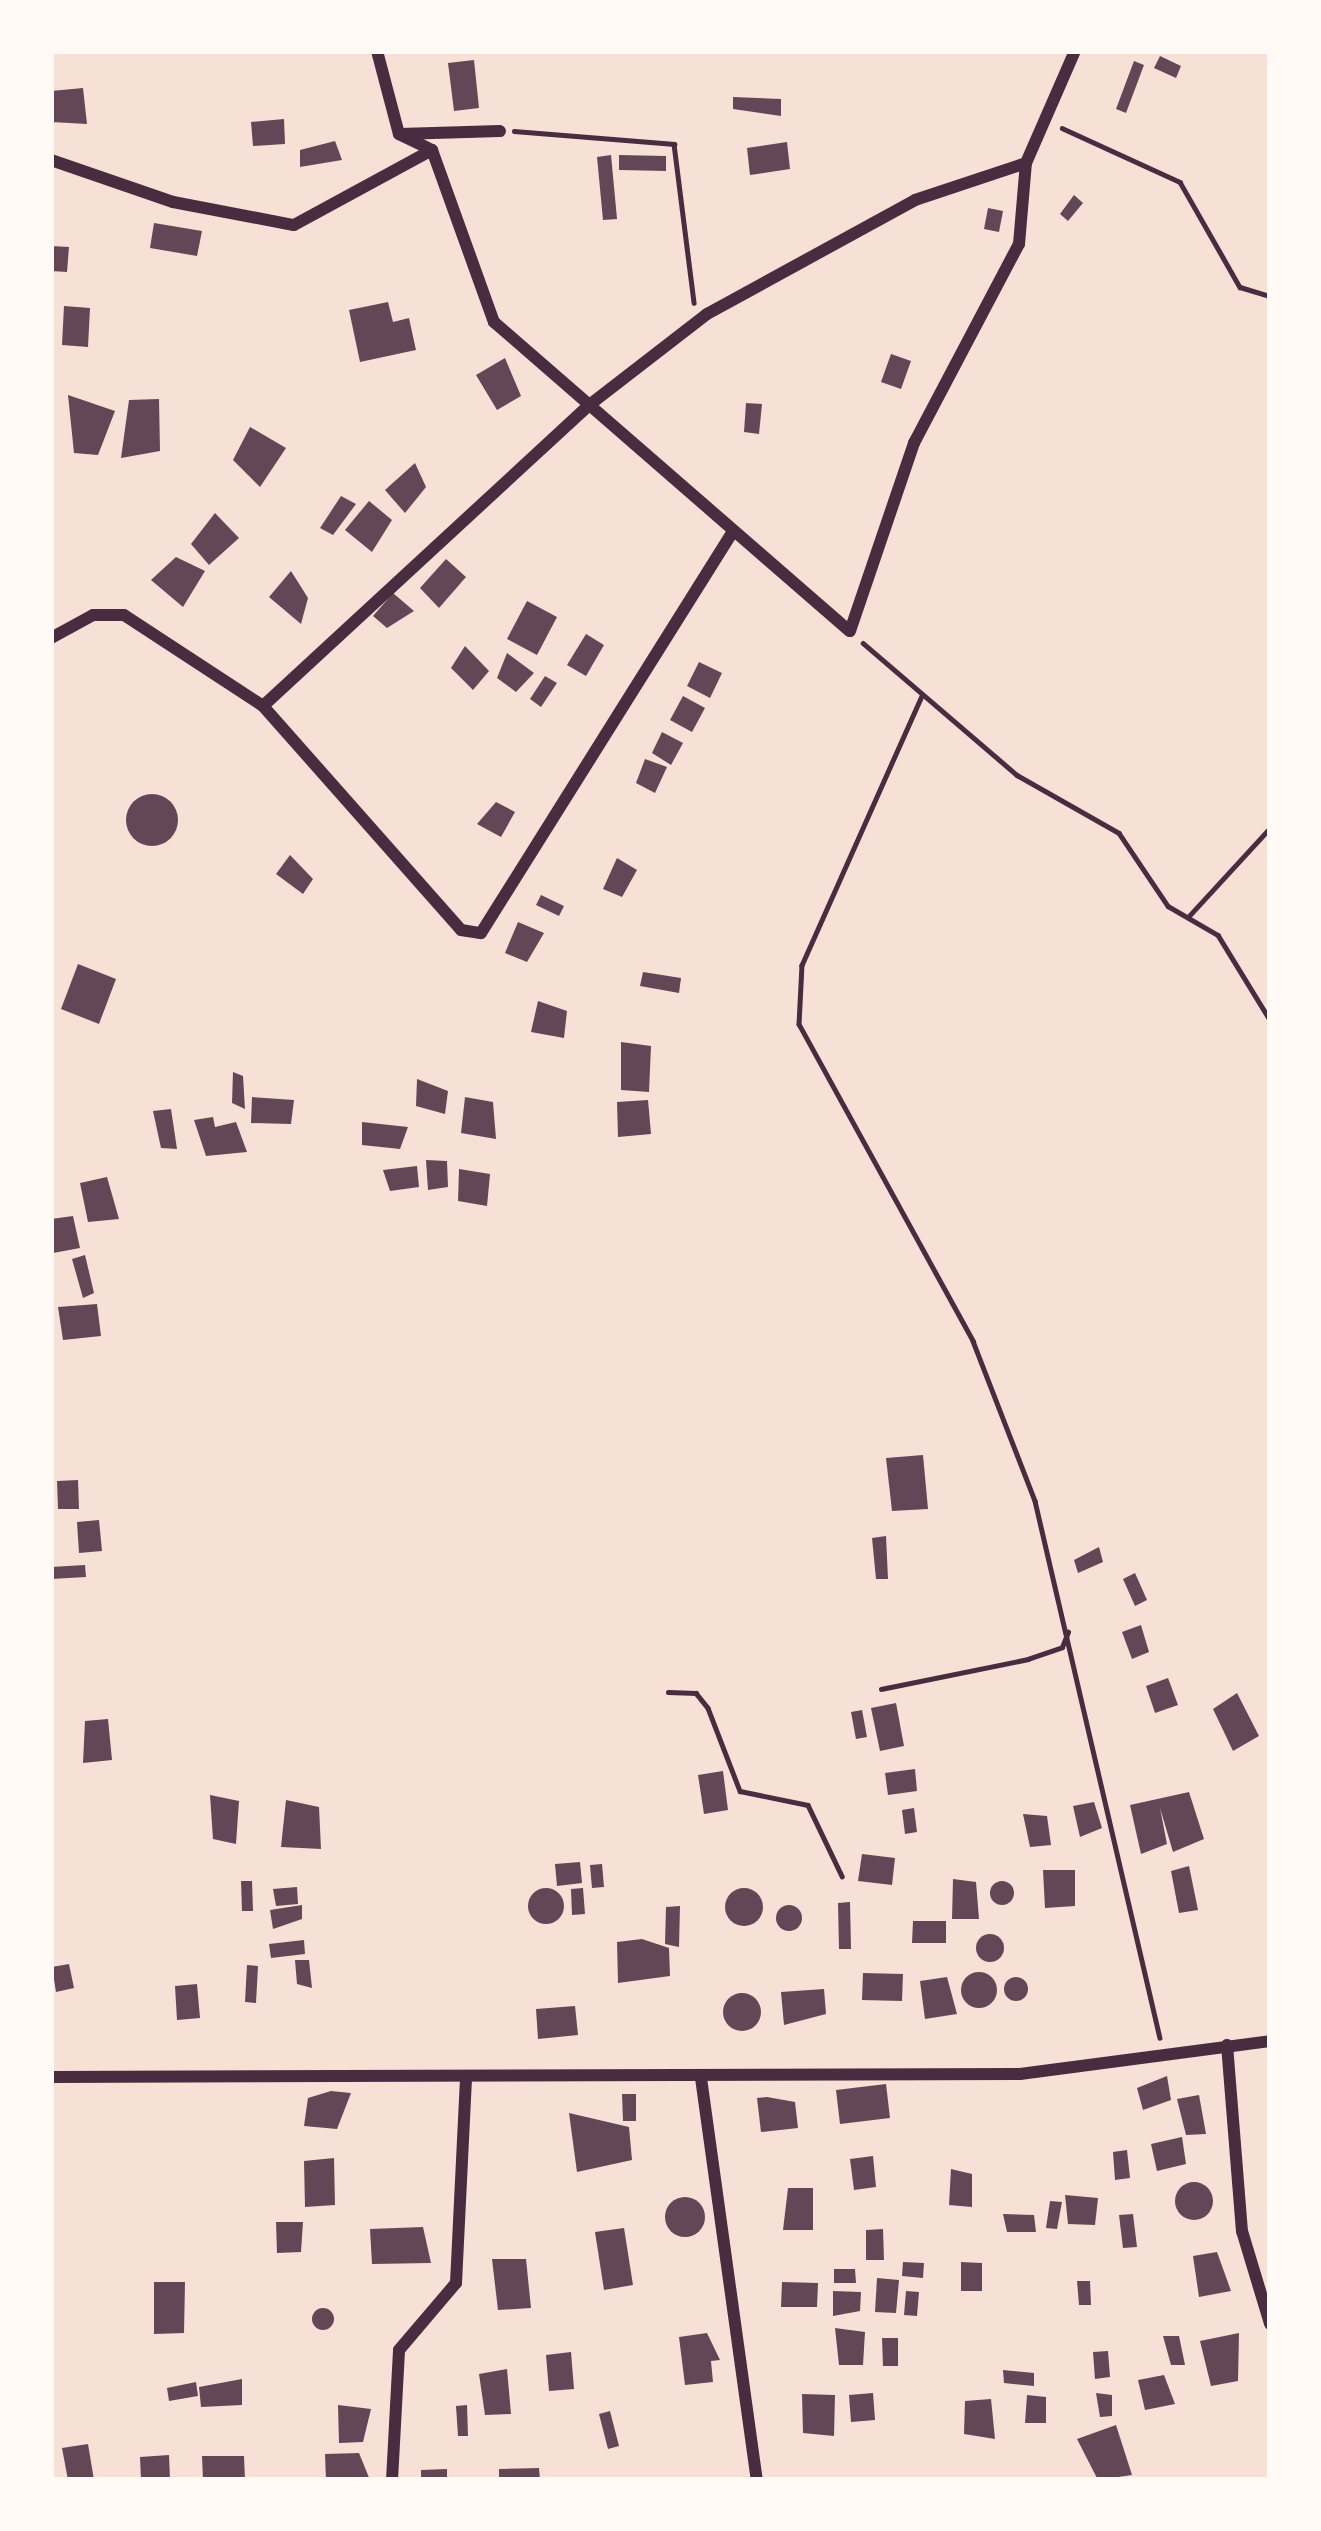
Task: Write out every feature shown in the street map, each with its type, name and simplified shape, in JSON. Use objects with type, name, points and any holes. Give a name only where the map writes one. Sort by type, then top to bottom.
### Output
[{"type":"street","points":[[377,51],[399,134],[432,150],[494,322],[730,534],[850,631],[914,443],[980,336],[1019,244],[1031,202],[1026,163],[1075,51]]},
{"type":"street","points":[[399,134],[500,131]]},
{"type":"street","points":[[51,160],[172,202],[294,225],[432,150]]},
{"type":"street","points":[[263,706],[588,406],[707,314],[916,200],[1026,163]]},
{"type":"street","points":[[51,638],[93,615],[124,614],[263,706],[461,930],[481,933],[730,534]]},
{"type":"street","points":[[51,2077],[1020,2074],[1162,2049],[1270,2041]]},
{"type":"street","points":[[1227,2045],[1242,2231],[1270,2324]]},
{"type":"street","points":[[392,2480],[399,2350],[456,2283],[466,2076]]},
{"type":"street","points":[[701,2078],[757,2480]]},
{"type":"path","points":[[1045,121],[1180,182],[1240,286],[1270,296]]},
{"type":"path","points":[[500,131],[674,144],[678,226],[694,261],[690,299],[707,314]]},
{"type":"path","points":[[850,631],[1017,775],[1119,832],[1188,917],[1218,934],[1270,1020]]},
{"type":"path","points":[[922,696],[802,964],[799,1024],[973,1341],[1035,1501],[1162,2049]]},
{"type":"path","points":[[1188,917],[1270,828]]},
{"type":"path","points":[[881,1689],[1028,1659],[1062,1647],[1069,1632]]},
{"type":"path","points":[[668,1692],[696,1693],[708,1708],[740,1791],[808,1805],[842,1876]]},
{"type":"building","points":[[1160,56],[1181,66],[1176,78],[1154,68]]},
{"type":"building","points":[[474,60],[479,108],[454,111],[448,63]]},
{"type":"building","points":[[1134,61],[1144,65],[1126,113],[1116,109]]},
{"type":"building","points":[[83,88],[87,124],[51,122],[51,91]]},
{"type":"building","points":[[733,97],[781,99],[781,116],[733,109]]},
{"type":"building","points":[[284,119],[285,144],[253,146],[251,122]]},
{"type":"building","points":[[335,141],[342,160],[300,167],[300,150]]},
{"type":"building","points":[[787,142],[790,169],[750,175],[747,148]]},
{"type":"building","points":[[611,155],[617,219],[603,220],[597,157]]},
{"type":"building","points":[[619,155],[666,156],[666,171],[619,170]]},
{"type":"building","points":[[1074,195],[1083,203],[1068,221],[1060,214]]},
{"type":"building","points":[[988,208],[1003,211],[999,232],[984,229]]},
{"type":"building","points":[[154,223],[202,231],[197,256],[150,248]]},
{"type":"building","points":[[51,246],[69,247],[67,272],[51,271]]},
{"type":"building","points":[[388,302],[393,322],[409,318],[416,350],[360,362],[349,310]]},
{"type":"building","points":[[64,306],[90,308],[88,347],[62,345]]},
{"type":"building","points":[[891,354],[911,361],[901,389],[881,382]]},
{"type":"building","points":[[505,358],[521,396],[497,410],[476,375]]},
{"type":"building","points":[[68,395],[115,411],[98,455],[74,453]]},
{"type":"building","points":[[159,399],[160,451],[121,458],[129,400]]},
{"type":"building","points":[[746,403],[762,404],[759,434],[744,432]]},
{"type":"building","points":[[250,427],[286,448],[260,487],[233,460]]},
{"type":"building","points":[[415,463],[426,487],[405,513],[385,490]]},
{"type":"building","points":[[341,496],[356,504],[333,535],[320,528]]},
{"type":"building","points":[[369,501],[392,520],[372,552],[345,530]]},
{"type":"building","points":[[215,513],[239,538],[209,565],[191,544]]},
{"type":"building","points":[[176,557],[205,571],[183,607],[151,580]]},
{"type":"building","points":[[446,559],[466,577],[439,608],[420,588]]},
{"type":"building","points":[[291,571],[308,598],[301,624],[269,597]]},
{"type":"building","points":[[393,593],[414,611],[387,628],[373,616]]},
{"type":"building","points":[[527,601],[557,617],[537,655],[507,639]]},
{"type":"building","points":[[586,634],[604,645],[586,676],[567,665]]},
{"type":"building","points":[[465,646],[489,671],[473,690],[451,668]]},
{"type":"building","points":[[507,653],[534,673],[516,692],[497,678]]},
{"type":"building","points":[[699,662],[722,673],[710,698],[687,686]]},
{"type":"building","points":[[545,676],[557,683],[541,707],[530,699]]},
{"type":"building","points":[[683,696],[705,708],[692,732],[670,720]]},
{"type":"building","points":[[662,732],[683,743],[671,765],[652,753]]},
{"type":"building","points":[[645,759],[667,767],[655,793],[636,783]]},
{"type":"building","points":[[152,794],[170,802],[178,820],[170,838],[152,846],[134,838],[126,820],[134,802]]},
{"type":"building","points":[[496,802],[515,812],[501,837],[477,824]]},
{"type":"building","points":[[290,855],[313,879],[303,894],[276,874]]},
{"type":"building","points":[[617,858],[637,870],[622,897],[603,889]]},
{"type":"building","points":[[541,895],[564,906],[559,916],[536,905]]},
{"type":"building","points":[[518,922],[544,933],[527,962],[505,953]]},
{"type":"building","points":[[78,964],[116,979],[99,1024],[61,1009]]},
{"type":"building","points":[[643,972],[681,978],[679,993],[640,986]]},
{"type":"building","points":[[538,1001],[567,1011],[564,1038],[531,1032]]},
{"type":"building","points":[[621,1042],[651,1046],[649,1092],[621,1090]]},
{"type":"building","points":[[233,1072],[243,1076],[245,1109],[232,1103]]},
{"type":"building","points":[[417,1079],[448,1091],[445,1114],[416,1106]]},
{"type":"building","points":[[252,1097],[294,1100],[291,1124],[251,1123]]},
{"type":"building","points":[[465,1097],[493,1102],[496,1139],[461,1133]]},
{"type":"building","points":[[648,1100],[651,1134],[618,1137],[617,1102]]},
{"type":"building","points":[[171,1109],[177,1149],[161,1148],[153,1111]]},
{"type":"building","points":[[213,1117],[215,1127],[236,1122],[247,1152],[206,1156],[194,1120]]},
{"type":"building","points":[[362,1122],[408,1127],[400,1149],[362,1145]]},
{"type":"building","points":[[426,1160],[447,1161],[448,1187],[428,1190]]},
{"type":"building","points":[[417,1166],[419,1187],[390,1191],[383,1170]]},
{"type":"building","points":[[459,1169],[490,1174],[487,1206],[458,1201]]},
{"type":"building","points":[[107,1177],[119,1219],[88,1222],[80,1183]]},
{"type":"building","points":[[73,1216],[80,1248],[53,1253],[51,1219]]},
{"type":"building","points":[[85,1255],[94,1293],[83,1298],[72,1259]]},
{"type":"building","points":[[97,1304],[101,1336],[63,1340],[58,1307]]},
{"type":"building","points":[[923,1455],[928,1509],[892,1511],[886,1458]]},
{"type":"building","points":[[78,1480],[79,1509],[58,1509],[57,1481]]},
{"type":"building","points":[[99,1520],[102,1551],[79,1553],[77,1522]]},
{"type":"building","points":[[886,1536],[888,1579],[876,1579],[872,1538]]},
{"type":"building","points":[[1099,1547],[1103,1562],[1078,1573],[1074,1560]]},
{"type":"building","points":[[85,1565],[86,1577],[51,1579],[51,1567]]},
{"type":"building","points":[[1135,1573],[1147,1600],[1135,1606],[1123,1579]]},
{"type":"building","points":[[1141,1625],[1149,1652],[1132,1659],[1122,1632]]},
{"type":"building","points":[[1168,1678],[1178,1705],[1155,1713],[1146,1686]]},
{"type":"building","points":[[1237,1693],[1259,1736],[1233,1751],[1213,1709]]},
{"type":"building","points":[[896,1703],[904,1746],[880,1751],[871,1708]]},
{"type":"building","points":[[862,1710],[867,1737],[856,1739],[851,1712]]},
{"type":"building","points":[[108,1719],[112,1760],[83,1763],[85,1721]]},
{"type":"building","points":[[915,1769],[917,1791],[888,1795],[885,1773]]},
{"type":"building","points":[[723,1771],[728,1810],[704,1814],[698,1775]]},
{"type":"building","points":[[1189,1792],[1204,1839],[1173,1852],[1160,1808],[1167,1844],[1141,1854],[1130,1805]]},
{"type":"building","points":[[210,1795],[239,1801],[236,1844],[213,1839]]},
{"type":"building","points":[[286,1800],[319,1807],[321,1849],[281,1847]]},
{"type":"building","points":[[1094,1802],[1102,1828],[1080,1837],[1073,1806]]},
{"type":"building","points":[[914,1808],[917,1832],[905,1834],[902,1810]]},
{"type":"building","points":[[1023,1814],[1047,1816],[1051,1845],[1030,1847]]},
{"type":"building","points":[[862,1854],[895,1858],[892,1885],[858,1881]]},
{"type":"building","points":[[580,1862],[582,1883],[557,1886],[555,1864]]},
{"type":"building","points":[[602,1864],[604,1887],[592,1888],[590,1865]]},
{"type":"building","points":[[1189,1866],[1198,1910],[1179,1913],[1171,1871]]},
{"type":"building","points":[[1043,1870],[1075,1870],[1075,1906],[1045,1908]]},
{"type":"building","points":[[953,1879],[976,1882],[979,1919],[952,1919]]},
{"type":"building","points":[[241,1881],[252,1881],[253,1911],[242,1911]]},
{"type":"building","points":[[1002,1881],[1014,1893],[1002,1905],[990,1893]]},
{"type":"building","points":[[297,1887],[298,1904],[276,1906],[273,1889]]},
{"type":"building","points":[[546,1888],[559,1893],[564,1906],[559,1919],[546,1924],[533,1919],[528,1906],[533,1893]]},
{"type":"building","points":[[583,1888],[585,1914],[572,1915],[571,1889]]},
{"type":"building","points":[[744,1888],[758,1893],[763,1907],[758,1921],[744,1926],[730,1921],[725,1907],[730,1893]]},
{"type":"building","points":[[850,1902],[851,1949],[839,1949],[838,1903]]},
{"type":"building","points":[[302,1905],[302,1919],[273,1929],[270,1910]]},
{"type":"building","points":[[789,1905],[799,1908],[799,1928],[789,1931],[779,1928],[776,1918],[779,1908]]},
{"type":"building","points":[[680,1906],[679,1947],[665,1944],[666,1907]]},
{"type":"building","points":[[913,1921],[946,1921],[946,1943],[912,1943]]},
{"type":"building","points":[[990,1934],[1000,1938],[1004,1948],[1000,1958],[990,1962],[980,1958],[976,1948],[980,1938]]},
{"type":"building","points":[[642,1939],[669,1948],[670,1976],[618,1983],[617,1942]]},
{"type":"building","points":[[304,1940],[305,1954],[271,1958],[269,1944]]},
{"type":"building","points":[[295,1960],[309,1960],[312,1988],[297,1984]]},
{"type":"building","points":[[69,1964],[74,1988],[56,1992],[52,1967]]},
{"type":"building","points":[[247,1965],[258,1966],[256,2003],[245,2002]]},
{"type":"building","points":[[979,1972],[992,1977],[997,1990],[992,2003],[979,2008],[966,2003],[961,1990],[966,1977]]},
{"type":"building","points":[[863,1973],[903,1974],[902,2001],[862,2000]]},
{"type":"building","points":[[947,1977],[957,2014],[925,2019],[920,1981]]},
{"type":"building","points":[[1016,1977],[1025,1980],[1025,1998],[1016,2001],[1007,1998],[1004,1989],[1007,1980]]},
{"type":"building","points":[[197,1984],[200,2018],[177,2020],[175,1986]]},
{"type":"building","points":[[824,1989],[826,2014],[784,2025],[781,1992]]},
{"type":"building","points":[[742,1993],[755,1999],[761,2012],[755,2025],[742,2031],[729,2025],[723,2012],[729,1999]]},
{"type":"building","points":[[575,2006],[578,2035],[538,2039],[536,2009]]},
{"type":"building","points":[[1167,2076],[1171,2100],[1143,2110],[1137,2088]]},
{"type":"building","points":[[886,2084],[890,2118],[840,2124],[836,2090]]},
{"type":"building","points":[[331,2091],[351,2093],[337,2129],[304,2126],[308,2098]]},
{"type":"building","points":[[622,2094],[636,2094],[636,2121],[623,2121]]},
{"type":"building","points":[[1199,2095],[1206,2134],[1186,2135],[1177,2099]]},
{"type":"building","points":[[757,2098],[795,2102],[798,2128],[761,2132]]},
{"type":"building","points":[[569,2113],[629,2127],[632,2160],[577,2172]]},
{"type":"building","points":[[1182,2137],[1186,2164],[1157,2171],[1151,2144]]},
{"type":"building","points":[[1127,2150],[1130,2178],[1115,2180],[1113,2152]]},
{"type":"building","points":[[873,2156],[876,2187],[854,2190],[850,2159]]},
{"type":"building","points":[[334,2158],[335,2205],[305,2207],[304,2161]]},
{"type":"building","points":[[951,2169],[972,2174],[972,2207],[949,2205]]},
{"type":"building","points":[[1194,2182],[1208,2187],[1213,2201],[1208,2215],[1194,2220],[1180,2215],[1175,2201],[1180,2187]]},
{"type":"building","points":[[788,2188],[813,2188],[813,2230],[783,2230]]},
{"type":"building","points":[[1065,2195],[1098,2198],[1095,2225],[1068,2224]]},
{"type":"building","points":[[685,2197],[699,2203],[705,2217],[699,2231],[685,2237],[671,2231],[665,2217],[671,2203]]},
{"type":"building","points":[[1050,2201],[1062,2202],[1057,2229],[1046,2228]]},
{"type":"building","points":[[1003,2214],[1034,2215],[1036,2232],[1007,2232]]},
{"type":"building","points":[[1133,2214],[1137,2247],[1123,2248],[1119,2215]]},
{"type":"building","points":[[276,2222],[303,2222],[301,2252],[277,2253]]},
{"type":"building","points":[[423,2227],[431,2263],[372,2264],[370,2229]]},
{"type":"building","points":[[624,2228],[633,2285],[604,2290],[595,2232]]},
{"type":"building","points":[[883,2229],[884,2260],[866,2260],[866,2230]]},
{"type":"building","points":[[1217,2252],[1231,2291],[1199,2297],[1193,2256]]},
{"type":"building","points":[[492,2259],[526,2259],[531,2308],[498,2310]]},
{"type":"building","points":[[903,2262],[924,2263],[923,2278],[902,2276]]},
{"type":"building","points":[[961,2262],[982,2263],[982,2291],[961,2291]]},
{"type":"building","points":[[834,2269],[855,2269],[856,2283],[834,2283]]},
{"type":"building","points":[[877,2278],[899,2280],[896,2313],[875,2312]]},
{"type":"building","points":[[1077,2281],[1090,2281],[1091,2305],[1079,2305]]},
{"type":"building","points":[[154,2282],[185,2282],[184,2333],[154,2334]]},
{"type":"building","points":[[782,2282],[818,2283],[817,2307],[781,2307]]},
{"type":"building","points":[[833,2291],[861,2292],[860,2311],[833,2316]]},
{"type":"building","points":[[906,2291],[919,2292],[917,2316],[904,2315]]},
{"type":"building","points":[[323,2308],[334,2319],[323,2330],[312,2319]]},
{"type":"building","points":[[835,2328],[865,2332],[863,2365],[839,2365]]},
{"type":"building","points":[[707,2333],[720,2360],[711,2361],[713,2382],[685,2385],[679,2337]]},
{"type":"building","points":[[1239,2333],[1238,2381],[1211,2386],[1200,2341]]},
{"type":"building","points":[[1163,2336],[1179,2336],[1185,2365],[1171,2365]]},
{"type":"building","points":[[882,2338],[898,2338],[898,2366],[883,2366]]},
{"type":"building","points":[[1108,2351],[1110,2377],[1095,2379],[1093,2352]]},
{"type":"building","points":[[571,2352],[574,2389],[549,2391],[546,2355]]},
{"type":"building","points":[[507,2369],[511,2414],[485,2415],[479,2374]]},
{"type":"building","points":[[1003,2370],[1034,2373],[1034,2386],[1004,2383]]},
{"type":"building","points":[[1164,2375],[1175,2404],[1145,2410],[1138,2380]]},
{"type":"building","points":[[242,2379],[242,2405],[201,2407],[199,2387]]},
{"type":"building","points":[[196,2382],[198,2396],[169,2401],[167,2388]]},
{"type":"building","points":[[873,2393],[875,2420],[851,2422],[849,2395]]},
{"type":"building","points":[[1096,2393],[1112,2395],[1112,2416],[1100,2417]]},
{"type":"building","points":[[802,2394],[835,2395],[834,2436],[803,2433]]},
{"type":"building","points":[[1027,2395],[1046,2397],[1046,2423],[1025,2423]]},
{"type":"building","points":[[991,2399],[995,2439],[964,2434],[965,2401]]},
{"type":"building","points":[[338,2405],[371,2409],[363,2442],[339,2443]]},
{"type":"building","points":[[467,2405],[468,2436],[458,2436],[456,2406]]},
{"type":"building","points":[[610,2411],[619,2446],[608,2449],[599,2414]]},
{"type":"building","points":[[1116,2425],[1132,2475],[1098,2480],[1077,2439]]},
{"type":"building","points":[[88,2444],[94,2480],[68,2480],[62,2448]]},
{"type":"building","points":[[359,2453],[370,2480],[326,2480],[325,2454]]},
{"type":"building","points":[[169,2455],[170,2480],[141,2480],[140,2457]]},
{"type":"building","points":[[202,2456],[244,2456],[245,2480],[203,2480]]},
{"type":"building","points":[[539,2468],[540,2480],[499,2480],[499,2469]]},
{"type":"building","points":[[447,2469],[447,2480],[421,2480],[421,2470]]}]
